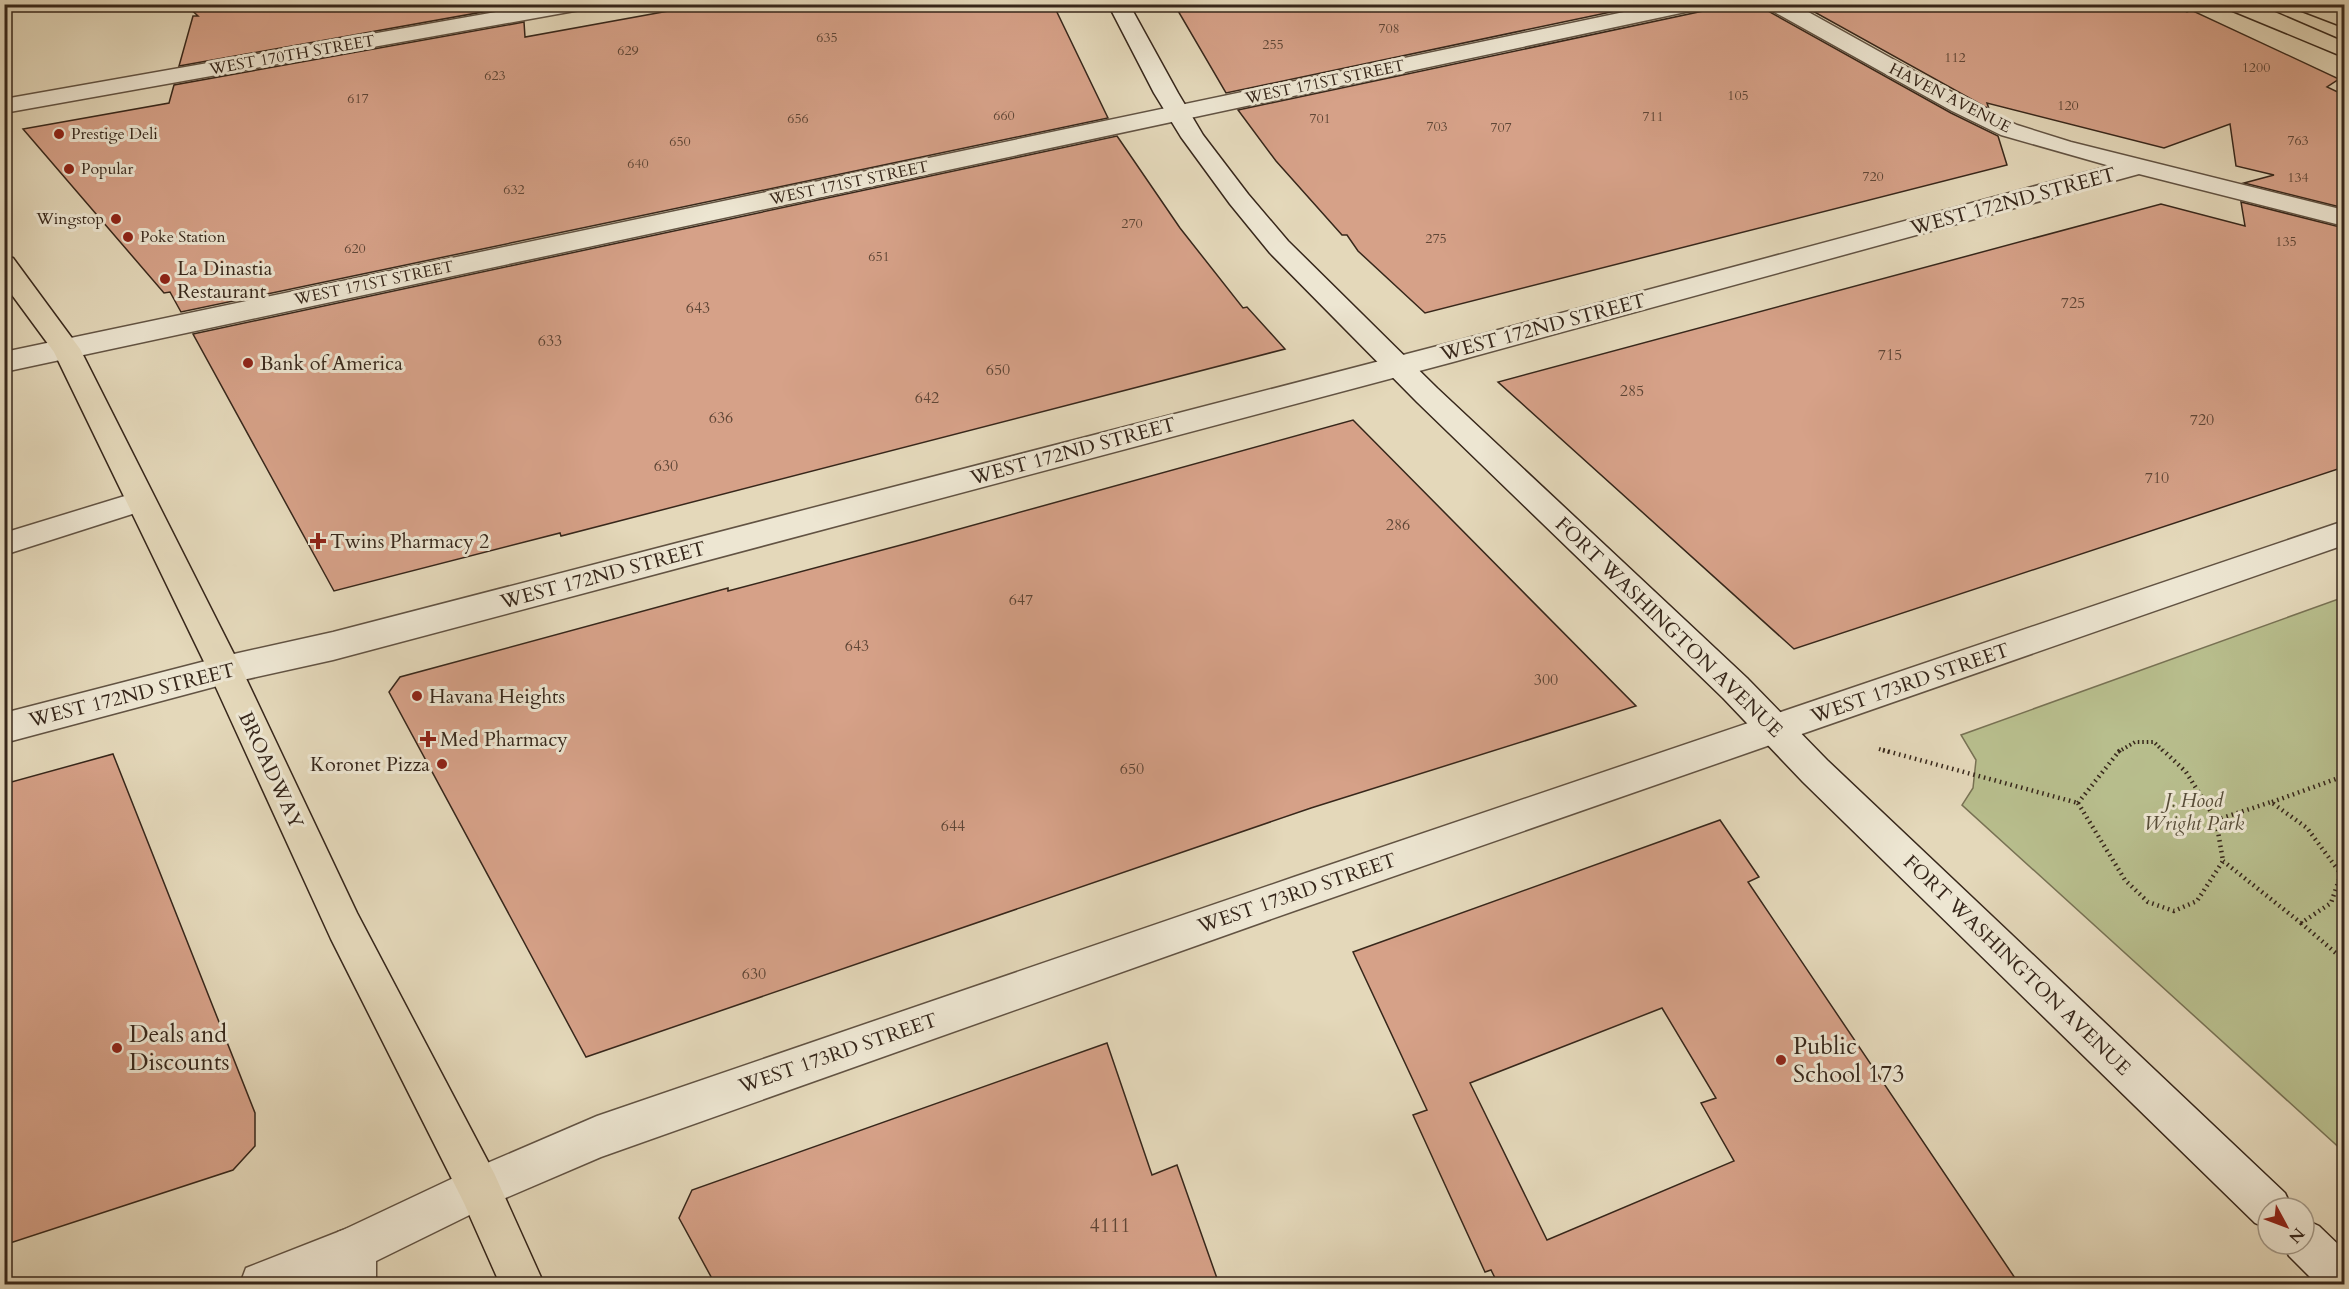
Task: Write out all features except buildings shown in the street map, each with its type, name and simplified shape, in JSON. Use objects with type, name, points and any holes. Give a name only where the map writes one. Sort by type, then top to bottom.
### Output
[{"type":"main road","points":[[2236,4],[2344,50]]},
{"type":"main road","points":[[2305,4],[2344,21]]},
{"type":"main road","name":"BROADWAY","points":[[4,264],[66,349],[225,670],[344,926],[479,1188],[522,1284]]},
{"type":"street","name":"WEST 170TH STREET","points":[[4,106],[580,4]]},
{"type":"street","name":"FORT WASHINGTON AVENUE","points":[[1118,4],[1177,113],[1239,199],[1273,240],[1398,365],[1775,729],[1815,771],[2258,1196]]},
{"type":"street","name":"WEST 171ST STREET","points":[[4,362],[1695,4]]},
{"type":"street","name":"HAVEN AVENUE","points":[[1777,4],[1960,106],[2009,130],[2062,147],[2344,218]]},
{"type":"street","name":"WEST 172ND STREET","points":[[4,728],[225,670],[368,637],[2140,166]]},
{"type":"street","name":"WEST 173RD STREET","points":[[262,1284],[354,1266],[479,1188],[597,1137],[2344,532]]},
{"type":"street","points":[[2316,1253],[2344,1280]]},
{"type":"lane","points":[[4,544],[141,501]]},
{"type":"path","points":[[2078,803],[2119,751],[2135,742],[2154,742],[2186,772],[2216,820],[2223,861],[2344,960]]},
{"type":"path","points":[[1879,749],[2078,803],[2125,880],[2148,902],[2174,910],[2197,901],[2223,861]]},
{"type":"path","points":[[2216,820],[2344,776]]},
{"type":"path","points":[[2271,802],[2307,828],[2341,874],[2331,903],[2301,923]]},
{"type":"green space","name":"J. Hood Wright Park","points":[[2344,597],[2344,1152],[1962,805],[1973,788],[1976,760],[1961,735]]},
{"type":"place","name":"Prestige Deli","points":[[59,134]]},
{"type":"place","name":"Popular","points":[[69,169]]},
{"type":"place","name":"Wingstop","points":[[116,219]]},
{"type":"place","name":"Poke Station","points":[[128,237]]},
{"type":"place","name":"La Dinastia Restaurant","points":[[165,279]]},
{"type":"place","name":"Bank of America","points":[[248,363]]},
{"type":"place","name":"Twins Pharmacy 2","points":[[318,541]]},
{"type":"place","name":"Havana Heights","points":[[417,696]]},
{"type":"place","name":"Med Pharmacy","points":[[428,739]]},
{"type":"place","name":"Koronet Pizza","points":[[442,764]]},
{"type":"place","name":"Deals and Discounts","points":[[117,1048]]},
{"type":"place","name":"Public School 173","points":[[1781,1060]]}]
